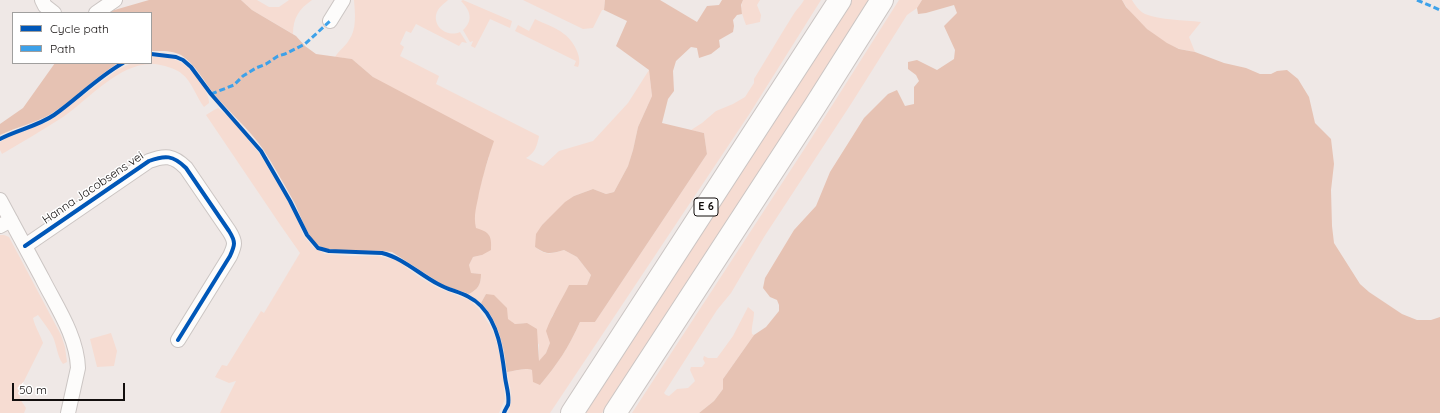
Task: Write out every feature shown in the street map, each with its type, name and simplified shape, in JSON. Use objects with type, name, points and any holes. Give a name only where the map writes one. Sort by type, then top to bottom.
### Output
[{"type":"highway","name":"E 6","points":[[572,413],[840,0]]},
{"type":"highway","points":[[615,413],[815,106],[882,0]]},
{"type":"street","points":[[42,0],[45,6],[53,12]]},
{"type":"street","points":[[97,12],[115,0]]},
{"type":"street","points":[[330,21],[343,0]]},
{"type":"street","name":"Hanna Jacobsens vei","points":[[25,246],[148,161],[165,157],[179,162],[186,168],[229,231],[234,240],[234,246],[230,256],[178,340]]},
{"type":"street","points":[[0,200],[5,223],[25,246],[62,316],[73,343],[78,368],[68,413]]},
{"type":"shaded area","points":[[149,0],[241,0],[252,10],[296,36],[305,46],[316,54],[352,59],[373,77],[494,141],[481,186],[475,219],[476,228],[489,235],[491,250],[482,255],[473,257],[469,265],[471,273],[481,274],[480,284],[469,294],[443,285],[392,252],[345,251],[327,249],[320,246],[308,232],[294,202],[263,149],[214,94],[195,68],[177,53],[152,51],[152,12],[110,12]]},
{"type":"shaded area","points":[[241,0],[257,0],[269,7],[279,7],[289,0],[312,0],[300,10],[294,23],[293,34],[252,10]]},
{"type":"shaded area","points":[[354,0],[448,0],[437,12],[437,24],[447,33],[460,32],[467,43],[462,42],[459,46],[416,24],[411,33],[406,31],[400,44],[404,47],[400,56],[439,76],[436,84],[539,136],[535,149],[532,154],[526,158],[543,166],[559,151],[593,141],[628,103],[649,70],[652,96],[638,127],[628,166],[614,192],[606,194],[593,189],[574,196],[542,225],[535,247],[546,253],[564,250],[577,257],[591,275],[587,285],[569,286],[558,308],[552,316],[550,343],[546,353],[539,362],[539,345],[527,323],[515,324],[507,319],[486,294],[481,303],[469,294],[480,284],[481,274],[470,273],[469,265],[473,257],[482,255],[474,221],[475,208],[489,157],[373,77],[352,59],[335,57],[352,36],[355,21]]},
{"type":"shaded area","points":[[463,0],[512,21],[510,28],[490,19],[475,48],[471,46],[473,41],[470,42],[463,30],[469,23],[470,15],[467,8],[461,1]]},
{"type":"shaded area","points":[[523,0],[605,0],[604,10],[602,10],[593,28],[583,29]]},
{"type":"shaded area","points":[[605,0],[660,0],[697,22],[707,6],[719,5],[722,0],[743,0],[741,5],[742,14],[737,15],[733,20],[733,32],[719,40],[720,47],[711,54],[699,58],[697,48],[691,47],[676,61],[673,71],[674,91],[668,99],[662,123],[704,133],[707,154],[595,322],[580,322],[572,340],[540,385],[533,382],[532,370],[523,369],[507,372],[500,335],[492,318],[481,303],[486,294],[494,295],[507,308],[508,319],[515,324],[527,323],[537,329],[539,361],[546,353],[550,343],[546,331],[569,285],[587,285],[591,275],[577,257],[564,250],[549,253],[535,247],[536,234],[542,225],[565,202],[574,196],[593,189],[606,194],[614,192],[628,166],[638,127],[652,96],[649,70],[616,46],[627,21],[604,10]]},
{"type":"shaded area","points":[[743,0],[760,0],[757,5],[761,15],[760,22],[746,25],[741,9]]},
{"type":"shaded area","points":[[804,0],[821,0],[750,113],[550,413],[508,413],[511,398],[507,372],[524,369],[533,370],[540,385],[572,340],[580,322],[595,322],[707,154],[704,133],[691,130],[716,111],[745,97],[774,45]]},
{"type":"shaded area","points":[[851,0],[870,0],[602,413],[583,413],[788,101]]},
{"type":"shaded area","points":[[899,0],[922,0],[917,8],[907,15],[764,237],[731,293],[717,310],[664,393],[669,396],[677,389],[688,388],[695,381],[690,370],[691,367],[702,367],[705,363],[703,359],[704,356],[708,358],[717,358],[733,336],[748,307],[754,312],[752,334],[754,335],[723,379],[723,389],[714,401],[699,413],[632,413],[807,145]]},
{"type":"shaded area","points":[[922,0],[1122,0],[1126,7],[1147,29],[1167,43],[1179,49],[1195,52],[1260,74],[1271,74],[1277,71],[1287,70],[1298,79],[1309,97],[1315,123],[1331,139],[1334,164],[1331,190],[1334,243],[1360,284],[1369,292],[1402,314],[1417,320],[1431,320],[1440,317],[1440,413],[699,413],[714,401],[723,389],[723,379],[754,335],[766,327],[779,311],[777,300],[770,297],[763,288],[765,278],[794,230],[816,206],[830,172],[864,118],[888,94],[897,90],[905,106],[914,104],[914,87],[919,81],[916,75],[908,69],[908,62],[917,60],[937,70],[954,59],[955,50],[944,26],[957,13],[954,5],[918,14],[917,8]]},
{"type":"shaded area","points":[[1122,0],[1132,0],[1141,11],[1151,16],[1165,19],[1201,22],[1189,37],[1195,52],[1180,49],[1163,41],[1139,22]]},
{"type":"shaded area","points":[[535,19],[557,29],[571,40],[578,54],[578,67],[574,66],[576,61],[515,31],[518,25],[529,31]]},
{"type":"shaded area","points":[[152,57],[164,57],[181,62],[192,72],[202,85],[206,91],[209,103],[204,107],[188,80],[176,70],[165,66],[151,64]]},
{"type":"shaded area","points":[[54,64],[117,64],[51,114],[0,135],[0,124],[23,108]]},
{"type":"shaded area","points":[[130,64],[151,64],[137,66],[123,72],[98,89],[63,117],[2,154],[0,150],[0,142],[8,137],[48,122],[117,70]]},
{"type":"shaded area","points":[[218,108],[233,121],[259,153],[284,194],[298,221],[303,235],[313,247],[325,254],[378,256],[396,260],[419,277],[438,288],[469,300],[478,308],[491,327],[501,360],[505,399],[499,413],[220,413],[236,381],[229,383],[215,377],[222,365],[227,366],[261,311],[264,313],[300,253],[206,115]]},
{"type":"shaded area","points":[[0,235],[9,237],[61,335],[65,347],[67,362],[63,364],[59,358],[50,331],[38,315],[33,318],[43,343],[19,391],[20,399],[26,408],[24,413],[0,413]]},
{"type":"shaded area","points":[[111,333],[117,351],[114,366],[97,367],[90,339]]},
{"type":"marked path","points":[[1417,0],[1440,10]]},
{"type":"marked path","points":[[211,94],[234,85],[243,76],[256,68],[305,44],[330,21]]},
{"type":"cycle path","points":[[152,54],[176,57],[183,60],[191,67],[211,94],[261,151],[290,201],[307,235],[318,248],[329,251],[382,253],[390,255],[404,262],[443,287],[466,295],[481,306],[496,330],[501,349],[509,398],[508,405],[504,413]]},
{"type":"cycle path","points":[[0,139],[48,119],[122,64]]},
{"type":"cycle path","points":[[25,246],[149,161],[164,157],[173,158],[186,168],[229,231],[233,238],[234,244],[230,256],[178,340]]}]
